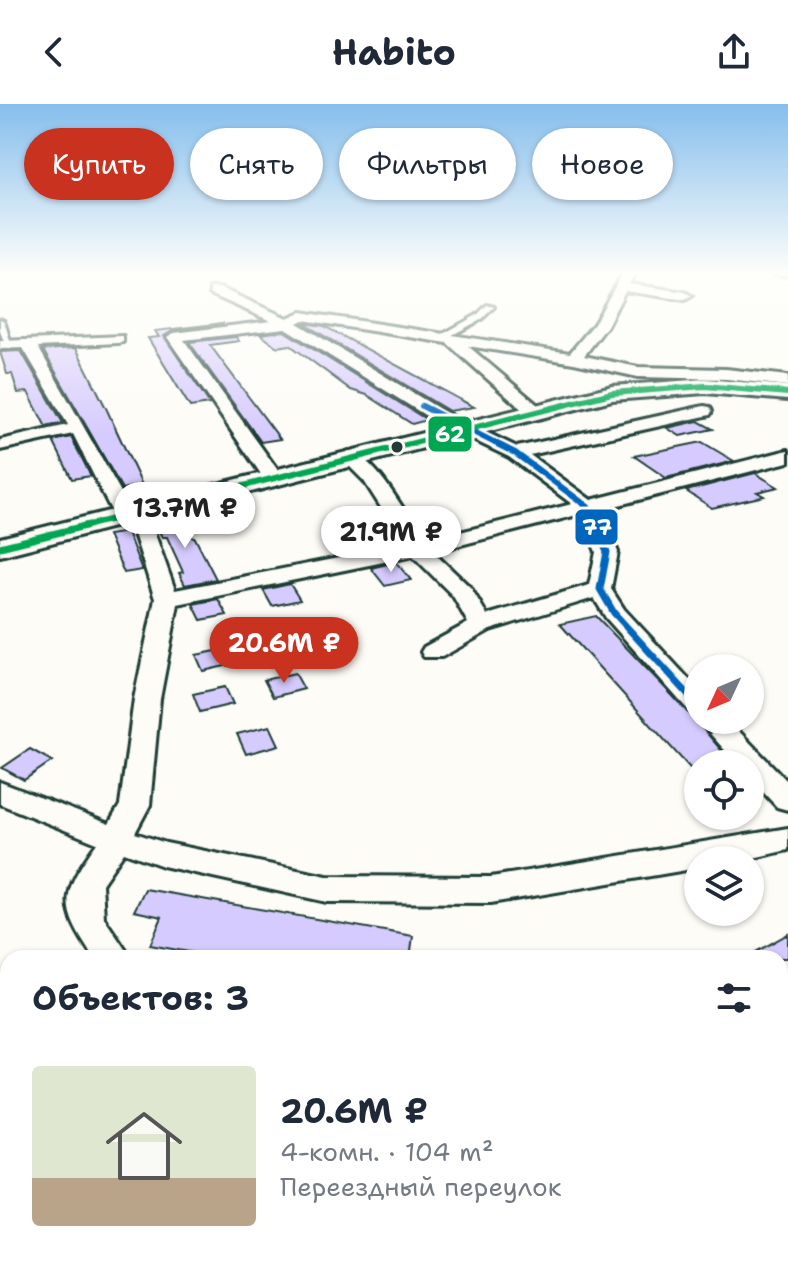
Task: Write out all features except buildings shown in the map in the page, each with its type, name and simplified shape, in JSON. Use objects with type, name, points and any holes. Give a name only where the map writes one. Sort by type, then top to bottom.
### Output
[{"type":"main road","points":[[0,547],[533,410],[612,393],[705,386],[788,393]]},
{"type":"street","points":[[254,327],[174,337],[272,476]]},
{"type":"street","points":[[294,327],[442,418],[515,453],[588,507],[607,552],[600,589],[614,613],[684,690]]},
{"type":"street","points":[[367,327],[574,358],[638,372]]},
{"type":"street","points":[[574,358],[599,327]]},
{"type":"street","points":[[4,345],[118,339]]},
{"type":"street","points":[[445,340],[523,398],[533,410]]},
{"type":"street","points":[[29,345],[130,514],[167,599],[147,699],[135,805],[86,883],[87,921],[107,950]]},
{"type":"street","points":[[612,393],[597,375],[638,372],[726,374],[788,381]]},
{"type":"street","points":[[515,453],[704,411]]},
{"type":"street","points":[[0,445],[78,428]]},
{"type":"street","points":[[167,599],[418,549],[788,456]]},
{"type":"street","points":[[349,457],[371,477],[418,549],[463,593],[481,625]]},
{"type":"street","points":[[433,652],[481,625],[600,589]]},
{"type":"street","points":[[725,734],[778,791]]},
{"type":"street","points":[[0,792],[69,822],[163,854],[327,889],[476,890],[732,851],[788,839]]},
{"type":"lane","points":[[445,340],[455,327]]},
{"type":"transit line","name":"62","points":[[0,547],[612,393],[705,386],[788,393]]},
{"type":"transit line","name":"77","points":[[422,406],[515,453],[588,507],[607,552],[600,589],[614,613],[684,690]]}]
